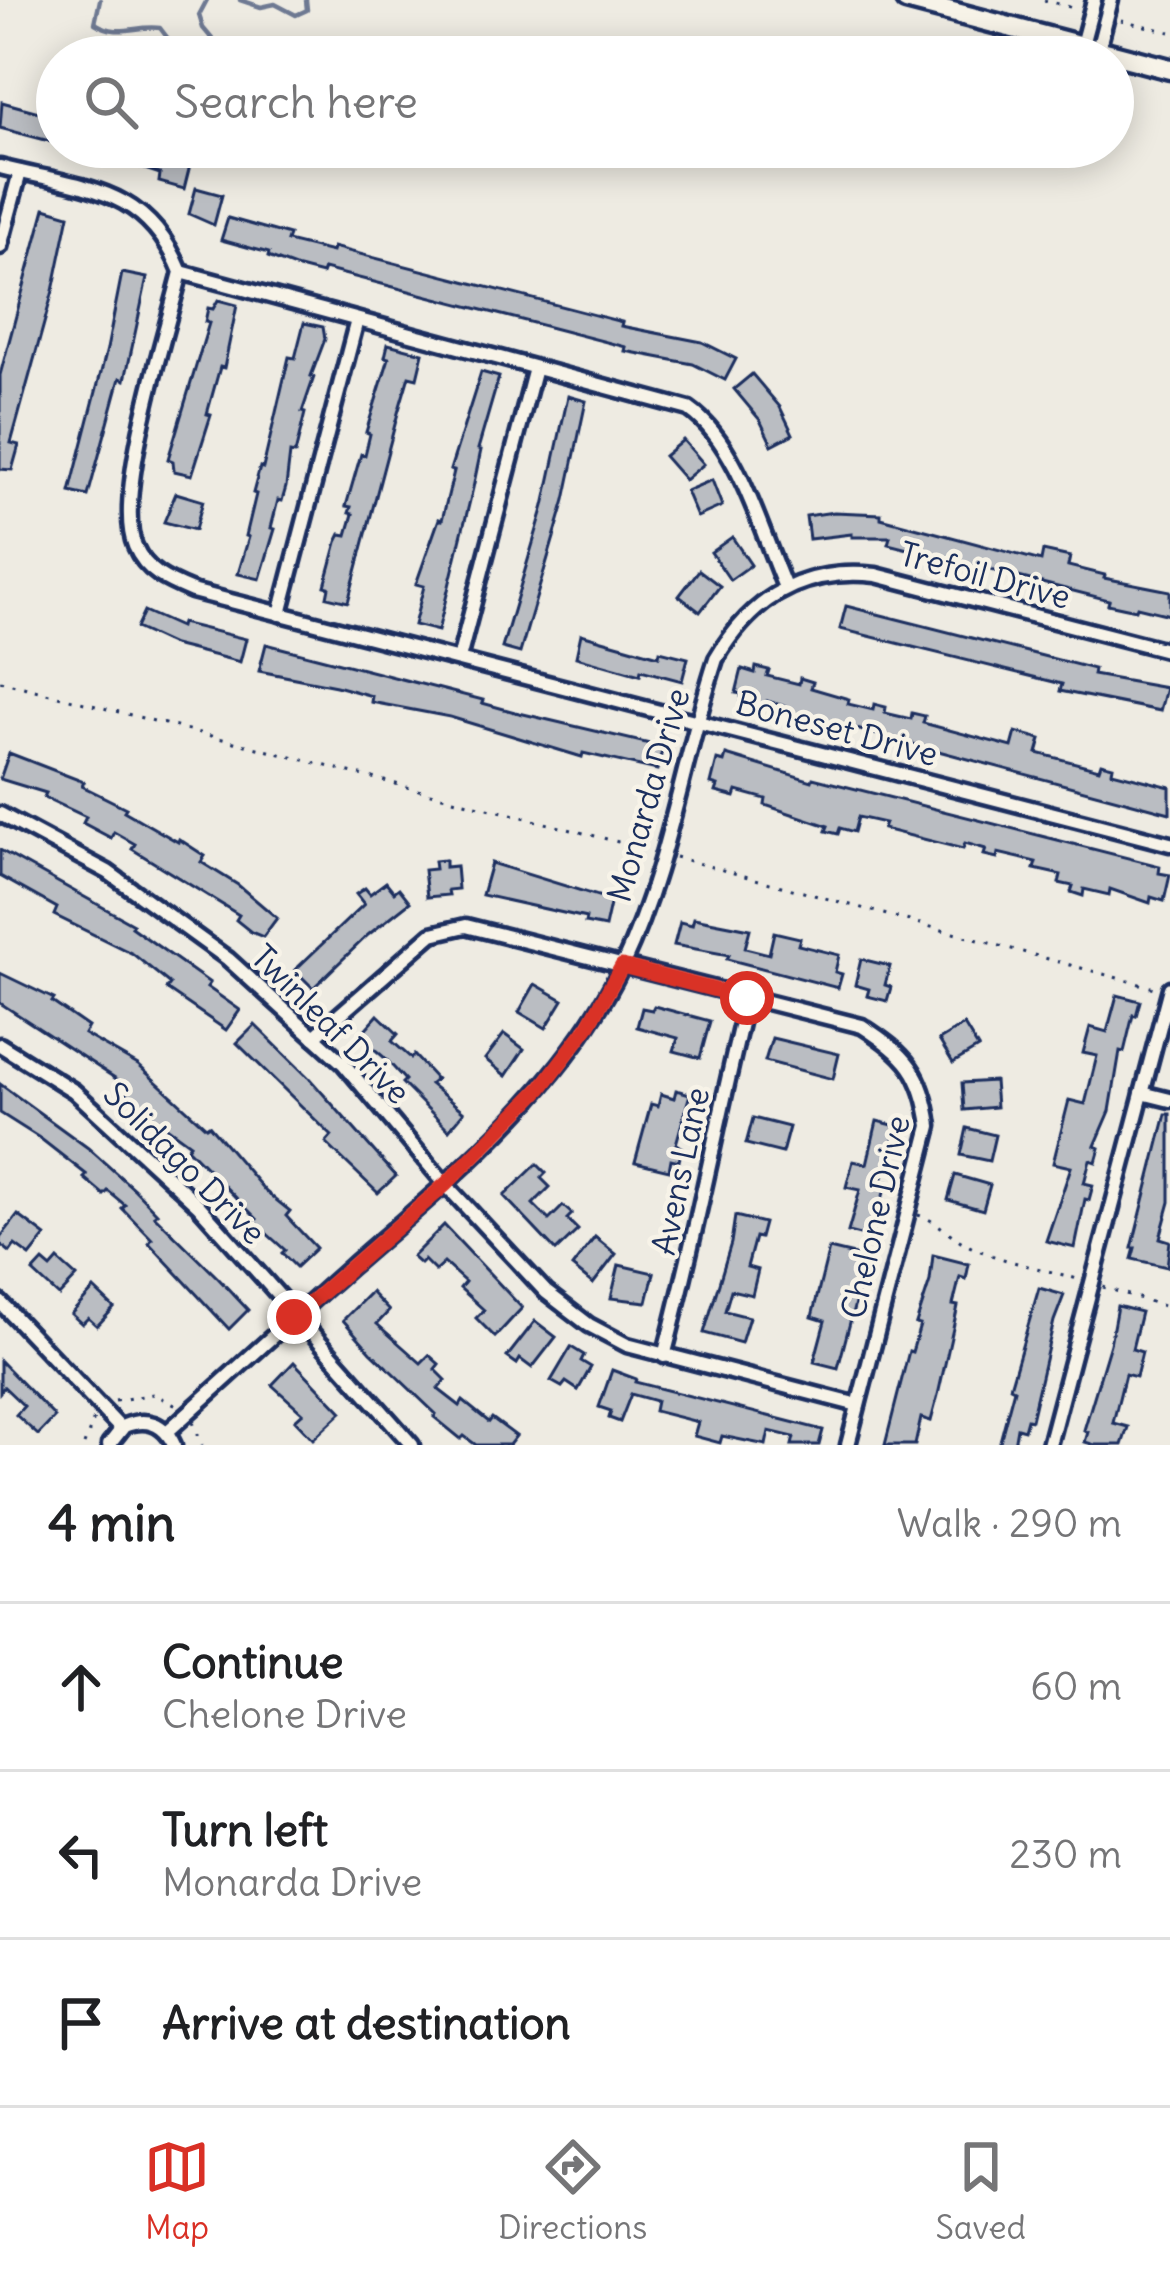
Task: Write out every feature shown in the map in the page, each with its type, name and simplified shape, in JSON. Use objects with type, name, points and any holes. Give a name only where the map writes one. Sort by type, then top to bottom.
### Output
[{"type":"main road","points":[[906,0],[1047,36]]},
{"type":"main road","points":[[1134,59],[1170,68]]},
{"type":"street","points":[[1095,36],[1111,0]]},
{"type":"street","points":[[1089,5],[1090,36]]},
{"type":"street","points":[[0,167],[129,203],[169,241],[181,272],[674,404],[703,419],[726,448],[785,586]]},
{"type":"street","points":[[0,247],[20,172]]},
{"type":"street","name":"Boneset Drive","points":[[181,272],[130,481],[128,521],[135,546],[148,568],[165,580],[192,591],[1170,844]]},
{"type":"street","points":[[280,614],[357,320]]},
{"type":"street","points":[[459,659],[535,368]]},
{"type":"street","name":"Trefoil Drive","points":[[785,586],[838,572],[876,575],[1170,651]]},
{"type":"street","name":"Monarda Drive","points":[[170,1438],[188,1414],[446,1184],[541,1088],[589,1025],[622,966],[649,902],[698,720],[725,644],[752,611],[785,586]]},
{"type":"street","name":"Twinleaf Drive","points":[[0,814],[109,872],[229,959],[343,1064],[546,1292],[589,1325],[627,1345],[858,1405]]},
{"type":"street","name":"Chelone Drive","points":[[314,1037],[432,934],[466,926],[862,1026],[890,1044],[913,1068],[926,1093],[931,1126],[858,1405]]},
{"type":"street","points":[[1049,1445],[1169,990]]},
{"type":"street","name":"Avens Lane","points":[[664,1356],[700,1221],[747,998]]},
{"type":"street","name":"Solidago Drive","points":[[0,1045],[74,1090],[198,1204],[412,1445]]},
{"type":"street","points":[[1142,1093],[1170,1100]]},
{"type":"street","points":[[0,1302],[121,1429]]},
{"type":"street","points":[[848,1445],[858,1405]]},
{"type":"street","points":[[109,1445],[121,1429],[135,1421],[147,1421],[170,1438]]},
{"type":"path","points":[[1043,0],[1089,5]]},
{"type":"path","points":[[1113,18],[1170,32]]},
{"type":"path","points":[[0,681],[1169,990]]},
{"type":"path","points":[[908,1213],[928,1218],[946,1235],[1008,1263],[1026,1263],[1170,1308]]},
{"type":"path","points":[[84,1445],[92,1421],[103,1409],[126,1396],[153,1394],[188,1414],[202,1445]]},
{"type":"building","points":[[2,102],[36,111],[36,137],[0,128]]},
{"type":"building","points":[[142,168],[189,168],[184,189],[159,182],[160,174]]},
{"type":"building","points":[[196,188],[222,195],[214,225],[189,214]]},
{"type":"building","points":[[45,208],[69,215],[11,443],[19,445],[12,470],[0,469],[0,375]]},
{"type":"building","points":[[228,218],[289,235],[287,241],[332,252],[333,247],[622,322],[621,326],[702,342],[736,359],[725,380],[693,364],[625,351],[626,347],[324,269],[322,274],[295,267],[268,257],[269,253],[221,240]]},
{"type":"building","points":[[122,273],[147,278],[125,380],[120,378],[88,496],[70,492]]},
{"type":"building","points":[[218,300],[237,305],[192,475],[174,471],[168,459],[209,323],[205,322],[208,308],[213,309]]},
{"type":"building","points":[[304,323],[323,327],[325,339],[311,376],[295,454],[290,453],[286,487],[282,501],[278,500],[260,579],[238,574],[249,537],[253,493],[289,357],[295,358]]},
{"type":"building","points":[[388,344],[423,353],[417,378],[409,376],[348,602],[327,597],[329,587],[325,586],[337,542],[341,534],[347,535],[353,514],[346,506],[361,454],[365,455],[370,434],[366,432],[389,358],[385,357]]},
{"type":"building","points":[[481,372],[499,377],[478,449],[438,631],[414,625],[424,586],[416,584],[442,520],[454,471],[450,470]]},
{"type":"building","points":[[752,374],[780,407],[793,434],[772,445],[760,420],[734,389]]},
{"type":"building","points":[[568,396],[586,401],[565,500],[520,653],[502,648],[544,506]]},
{"type":"building","points":[[683,440],[704,464],[685,480],[664,456]]},
{"type":"building","points":[[712,480],[722,506],[697,517],[686,491]]},
{"type":"building","points":[[176,493],[203,501],[195,530],[164,522]]},
{"type":"building","points":[[881,514],[881,518],[1041,561],[1043,551],[1070,557],[1068,566],[1170,591],[1170,615],[1108,604],[1109,600],[888,544],[890,537],[852,534],[809,539],[806,516]]},
{"type":"building","points":[[732,537],[751,565],[730,580],[711,552]]},
{"type":"building","points":[[699,570],[720,586],[700,612],[679,596]]},
{"type":"building","points":[[846,606],[1094,669],[1093,675],[1166,688],[1160,711],[1060,691],[1062,684],[840,629]]},
{"type":"building","points":[[144,611],[180,627],[181,623],[246,639],[240,662],[173,645],[136,628]]},
{"type":"building","points":[[581,634],[659,656],[660,651],[688,658],[682,681],[576,657]]},
{"type":"building","points":[[266,644],[663,747],[657,770],[583,753],[582,757],[450,717],[371,702],[372,696],[336,686],[259,671]]},
{"type":"building","points":[[756,667],[769,670],[767,676],[799,684],[800,678],[813,682],[811,688],[849,699],[848,704],[873,710],[874,704],[886,707],[885,713],[911,719],[912,713],[925,716],[923,723],[1012,747],[1016,732],[1041,739],[1037,753],[1099,769],[1101,763],[1113,766],[1112,772],[1170,787],[1170,813],[830,722],[829,728],[786,714],[788,707],[767,701],[766,708],[740,702],[742,694],[736,693],[742,669],[755,673]]},
{"type":"building","points":[[9,753],[84,782],[82,786],[179,839],[205,856],[201,862],[277,918],[263,937],[251,932],[236,920],[239,915],[132,849],[135,844],[83,823],[86,817],[44,797],[46,793],[0,779]]},
{"type":"building","points":[[726,755],[812,781],[1160,866],[1159,873],[1170,875],[1164,901],[1151,897],[1150,903],[1110,889],[1109,895],[1084,889],[1083,896],[1071,892],[1073,886],[1059,883],[1061,875],[1034,869],[1036,862],[998,853],[997,858],[984,855],[986,849],[965,843],[963,849],[883,829],[885,823],[858,817],[854,832],[826,831],[828,826],[765,805],[766,799],[737,791],[735,797],[716,792],[718,786],[711,784],[717,760],[724,762]]},
{"type":"building","points":[[0,850],[133,924],[210,983],[207,987],[240,1010],[226,1030],[166,989],[170,984],[133,954],[54,915],[57,908],[0,876]]},
{"type":"building","points":[[445,860],[445,867],[456,866],[458,889],[427,897],[424,870],[435,869],[434,861]]},
{"type":"building","points":[[491,863],[611,900],[605,927],[585,923],[586,918],[482,895]]},
{"type":"building","points":[[386,882],[394,892],[399,888],[410,902],[313,988],[295,970],[364,904],[356,894],[365,888],[370,894]]},
{"type":"building","points":[[694,918],[750,929],[745,948],[769,954],[774,932],[800,938],[798,945],[839,955],[838,988],[727,959],[729,955],[674,945],[680,922],[692,925]]},
{"type":"building","points":[[861,959],[890,966],[887,1001],[867,996],[869,989],[855,985]]},
{"type":"building","points":[[0,973],[54,999],[88,1027],[84,1034],[138,1065],[209,1125],[266,1192],[290,1211],[286,1216],[316,1248],[296,1267],[254,1222],[257,1219],[187,1148],[190,1144],[121,1088],[124,1084],[0,1003]]},
{"type":"building","points":[[535,984],[563,1000],[546,1028],[519,1012]]},
{"type":"building","points":[[1117,995],[1140,1001],[1124,1052],[1120,1051],[1110,1111],[1095,1146],[1100,1148],[1096,1162],[1090,1160],[1084,1183],[1093,1185],[1089,1200],[1085,1199],[1075,1248],[1046,1241],[1071,1167],[1053,1163],[1069,1100],[1085,1104],[1097,1056],[1083,1053],[1090,1027],[1107,1032]]},
{"type":"building","points":[[654,1006],[710,1021],[700,1058],[674,1051],[678,1038],[637,1027],[642,1008],[652,1010]]},
{"type":"building","points":[[378,1015],[398,1034],[392,1041],[411,1058],[414,1055],[436,1079],[430,1084],[464,1112],[449,1130],[359,1036]]},
{"type":"building","points":[[255,1025],[396,1176],[378,1193],[326,1143],[332,1136],[237,1043]]},
{"type":"building","points":[[964,1025],[978,1048],[953,1063],[939,1040]]},
{"type":"building","points":[[504,1034],[524,1049],[506,1076],[485,1059]]},
{"type":"building","points":[[772,1038],[839,1054],[833,1079],[765,1061]]},
{"type":"building","points":[[994,1081],[996,1107],[964,1110],[962,1083]]},
{"type":"building","points":[[0,1084],[88,1148],[135,1190],[248,1310],[229,1329],[149,1243],[152,1239],[122,1208],[125,1205],[108,1191],[104,1195],[84,1178],[87,1175],[0,1113]]},
{"type":"building","points":[[676,1090],[690,1094],[676,1144],[682,1148],[679,1161],[671,1159],[669,1170],[635,1162],[651,1104],[658,1106],[661,1094],[674,1098]]},
{"type":"building","points":[[1166,1114],[1170,1114],[1170,1202],[1160,1238],[1170,1241],[1167,1267],[1132,1259]]},
{"type":"building","points":[[753,1118],[789,1127],[782,1153],[746,1144]]},
{"type":"building","points":[[877,1121],[897,1126],[871,1238],[848,1232],[860,1190],[846,1187],[853,1161],[867,1164]]},
{"type":"building","points":[[967,1128],[995,1135],[989,1161],[961,1155]]},
{"type":"building","points":[[537,1164],[550,1187],[533,1204],[549,1220],[563,1206],[578,1230],[556,1251],[504,1196]]},
{"type":"building","points":[[955,1175],[990,1185],[983,1210],[948,1200]]},
{"type":"building","points":[[18,1215],[46,1236],[30,1256],[15,1245],[10,1252],[0,1244]]},
{"type":"building","points":[[735,1216],[764,1223],[747,1267],[758,1270],[752,1295],[731,1290],[725,1311],[749,1317],[741,1343],[704,1333]]},
{"type":"building","points":[[444,1225],[522,1308],[495,1337],[476,1318],[484,1310],[460,1288],[465,1282],[444,1263],[435,1271],[424,1260],[420,1264],[412,1257]]},
{"type":"building","points":[[595,1237],[616,1254],[593,1284],[572,1267]]},
{"type":"building","points":[[829,1249],[867,1258],[838,1368],[814,1362],[825,1321],[812,1317]]},
{"type":"building","points":[[933,1255],[969,1264],[966,1279],[960,1277],[953,1305],[958,1306],[938,1395],[931,1421],[921,1418],[915,1445],[885,1445],[920,1325],[916,1324]]},
{"type":"building","points":[[58,1260],[77,1277],[59,1296],[33,1272],[43,1261],[51,1268]]},
{"type":"building","points":[[619,1265],[654,1273],[647,1302],[611,1298]]},
{"type":"building","points":[[1039,1288],[1064,1295],[1031,1420],[1027,1419],[1024,1430],[1017,1428],[1014,1445],[999,1445],[1014,1389],[1010,1387]]},
{"type":"building","points":[[94,1289],[114,1308],[97,1326],[88,1318],[82,1324],[71,1314]]},
{"type":"building","points":[[371,1292],[389,1311],[377,1324],[421,1363],[429,1355],[439,1364],[435,1369],[446,1380],[438,1389],[516,1436],[509,1445],[476,1445],[464,1436],[461,1439],[371,1352],[343,1320]]},
{"type":"building","points":[[1117,1306],[1141,1312],[1132,1349],[1142,1352],[1136,1377],[1125,1374],[1113,1423],[1128,1427],[1122,1445],[1095,1445],[1085,1442],[1088,1432],[1084,1430]]},
{"type":"building","points":[[535,1321],[556,1337],[532,1368],[507,1357]]},
{"type":"building","points":[[571,1347],[591,1367],[578,1390],[566,1382],[562,1387],[551,1381]]},
{"type":"building","points":[[0,1361],[55,1417],[38,1435],[16,1415],[24,1406],[4,1387],[0,1392]]},
{"type":"building","points":[[294,1362],[342,1412],[313,1439],[295,1420],[303,1413],[272,1385]]},
{"type":"building","points":[[612,1370],[635,1382],[823,1430],[819,1445],[792,1445],[794,1437],[769,1431],[766,1445],[722,1436],[720,1443],[694,1436],[698,1422],[654,1411],[656,1401],[631,1394],[620,1422],[609,1418],[611,1411],[599,1407]]},
{"type":"waterway","points":[[100,0],[95,23],[120,30],[160,28],[166,36]]},
{"type":"waterway","points":[[207,0],[199,15],[210,36]]},
{"type":"waterway","points":[[240,0],[261,7],[275,4],[296,15],[307,10],[306,0]]},
{"type":"route","points":[[294,1317],[446,1184],[541,1088],[589,1025],[622,966],[747,998]]}]
